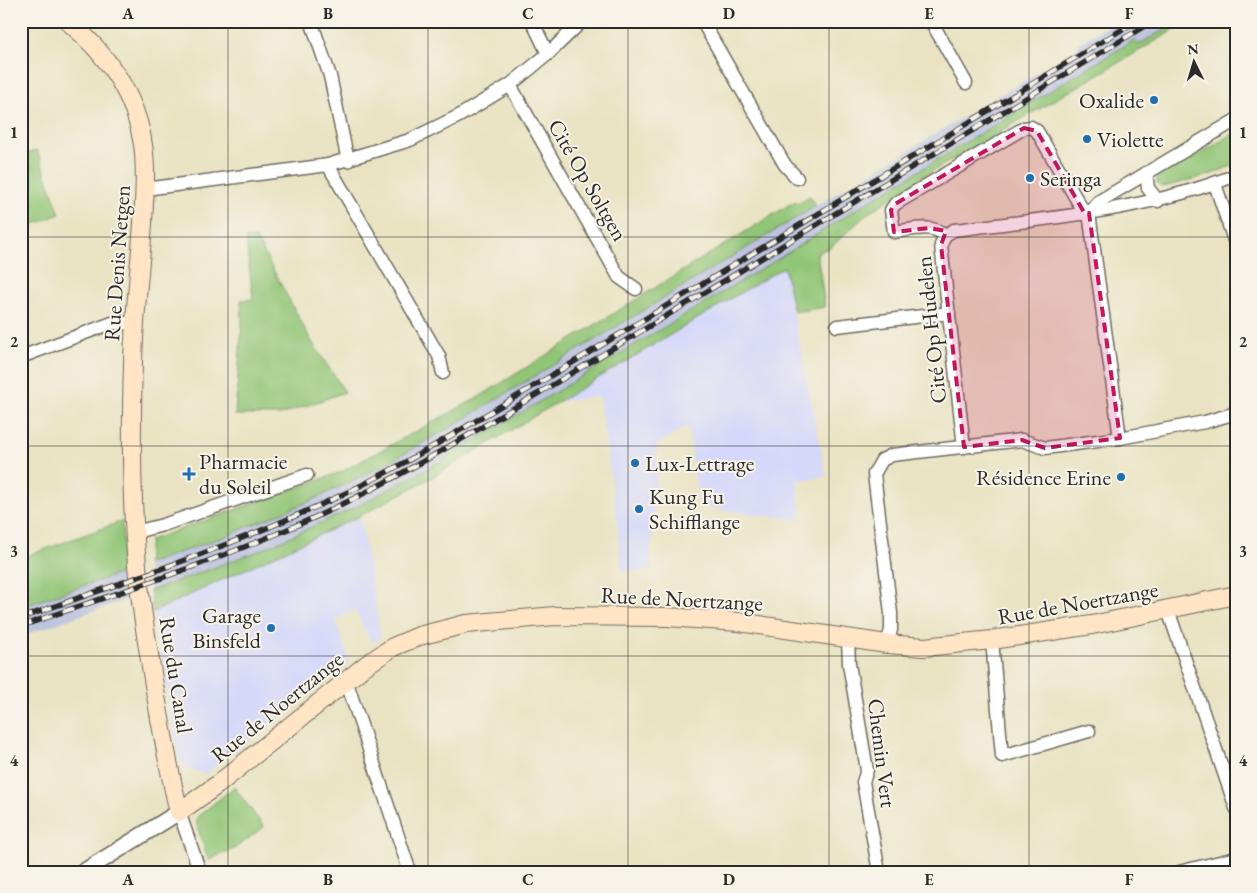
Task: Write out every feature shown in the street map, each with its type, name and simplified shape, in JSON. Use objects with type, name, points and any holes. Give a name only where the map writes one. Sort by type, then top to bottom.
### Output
[{"type":"main road","name":"Rue Denis Netgen","points":[[68,21],[83,34],[110,64],[130,99],[143,144],[145,189],[133,360],[132,428],[135,532],[142,603]]},
{"type":"main road","name":"Rue de Noertzange","points":[[179,812],[217,785],[346,680],[393,647],[419,636],[466,624],[510,619],[602,616],[676,618],[739,622],[848,639],[924,647],[992,640],[1092,625],[1236,595]]},
{"type":"main road","name":"Rue du Canal","points":[[142,603],[167,763],[179,812]]},
{"type":"street","points":[[311,21],[330,76],[348,161]]},
{"type":"street","points":[[532,21],[548,54]]},
{"type":"street","points":[[145,189],[328,166],[410,140],[459,116],[510,85],[548,54],[582,21]]},
{"type":"street","points":[[702,21],[784,165],[797,178]]},
{"type":"street","points":[[931,21],[966,83]]},
{"type":"street","name":"Cité Op Soltgen","points":[[510,85],[620,277],[636,290]]},
{"type":"street","points":[[1087,214],[1098,202],[1236,120]]},
{"type":"street","points":[[945,235],[938,230],[929,228],[894,232],[891,210],[895,204],[1024,128],[1031,127],[1037,131],[1087,214],[1120,438]]},
{"type":"street","points":[[328,166],[439,356],[443,373]]},
{"type":"street","points":[[1146,174],[1148,188],[1158,201]]},
{"type":"street","name":"Cité Op Hudelen","points":[[964,447],[941,244],[945,235],[954,230],[1087,214],[1158,201],[1215,184],[1236,175]]},
{"type":"street","points":[[1215,184],[1236,246]]},
{"type":"street","points":[[837,326],[949,313]]},
{"type":"street","points":[[21,357],[112,323],[136,322]]},
{"type":"street","points":[[887,644],[891,630],[891,613],[874,474],[882,460],[892,455],[1022,440],[1045,448],[1120,438],[1205,422],[1236,413]]},
{"type":"street","points":[[135,532],[163,526],[307,475]]},
{"type":"street","points":[[1168,610],[1236,808]]},
{"type":"street","name":"Chemin Vert","points":[[848,639],[850,664],[867,770],[863,782],[879,872]]},
{"type":"street","points":[[992,640],[1002,756],[1089,731]]},
{"type":"street","points":[[346,680],[410,872]]},
{"type":"street","points":[[83,872],[179,812],[200,872]]},
{"type":"street","points":[[1179,872],[1236,858]]},
{"type":"highlighted area","points":[[1024,128],[1037,131],[1085,214],[1089,213],[1120,438],[1045,448],[1022,440],[964,447],[941,245],[946,231],[929,228],[894,232],[891,210],[895,204]]},
{"type":"shaded area","points":[[1116,21],[1175,21],[1176,23],[1138,46],[1134,41],[861,206],[778,259],[432,466],[356,507],[256,552],[150,591],[147,564],[224,537],[312,500],[373,471],[449,428],[1078,48],[1076,45]]},
{"type":"shaded area","points":[[784,267],[826,476],[797,481],[802,520],[699,507],[688,426],[657,445],[654,523],[650,548],[652,571],[622,571],[617,519],[599,396],[558,402]]},
{"type":"shaded area","points":[[360,516],[381,637],[372,643],[355,610],[336,619],[349,662],[206,774],[185,768],[182,759],[179,760],[153,612]]},
{"type":"shaded area","points":[[124,572],[127,599],[21,636],[21,607]]},
{"type":"green space","points":[[1175,21],[1190,21],[921,178],[867,214],[831,247],[817,253],[825,307],[794,312],[784,267],[436,475],[360,516],[153,612],[150,591],[256,552],[356,507],[432,466],[778,259],[861,206],[1134,40],[1138,45],[1175,23]]},
{"type":"green space","points":[[1236,132],[1236,164],[1212,174],[1160,187],[1157,178],[1167,167],[1170,171]]},
{"type":"green space","points":[[37,150],[60,214],[35,224],[21,186],[21,156]]},
{"type":"green space","points":[[810,196],[816,206],[449,428],[373,471],[312,500],[224,537],[147,564],[150,540],[341,472],[477,398],[795,201],[797,203]]},
{"type":"green space","points":[[256,238],[312,342],[345,392],[280,415],[235,415],[242,323],[241,300],[253,299],[246,239]]},
{"type":"green space","points":[[122,521],[124,572],[21,607],[21,558]]},
{"type":"green space","points":[[234,787],[264,827],[234,849],[208,860],[197,826],[197,817]]},
{"type":"railway","points":[[21,618],[146,574],[270,527],[350,491],[400,465],[544,380],[1136,21]]},
{"type":"railway","points":[[21,626],[247,546],[320,515],[379,486],[521,404],[1153,21]]},
{"type":"place","name":"Oxalide","points":[[1154,100]]},
{"type":"place","name":"Violette","points":[[1087,139]]},
{"type":"place","name":"Seringa","points":[[1030,178]]},
{"type":"place","name":"Lux-Lettrage","points":[[635,463]]},
{"type":"place","name":"Pharmacie du Soleil","points":[[189,474]]},
{"type":"place","name":"Résidence Erine","points":[[1121,477]]},
{"type":"place","name":"Kung Fu Schifflange","points":[[639,509]]},
{"type":"place","name":"Garage Binsfeld","points":[[271,628]]}]
